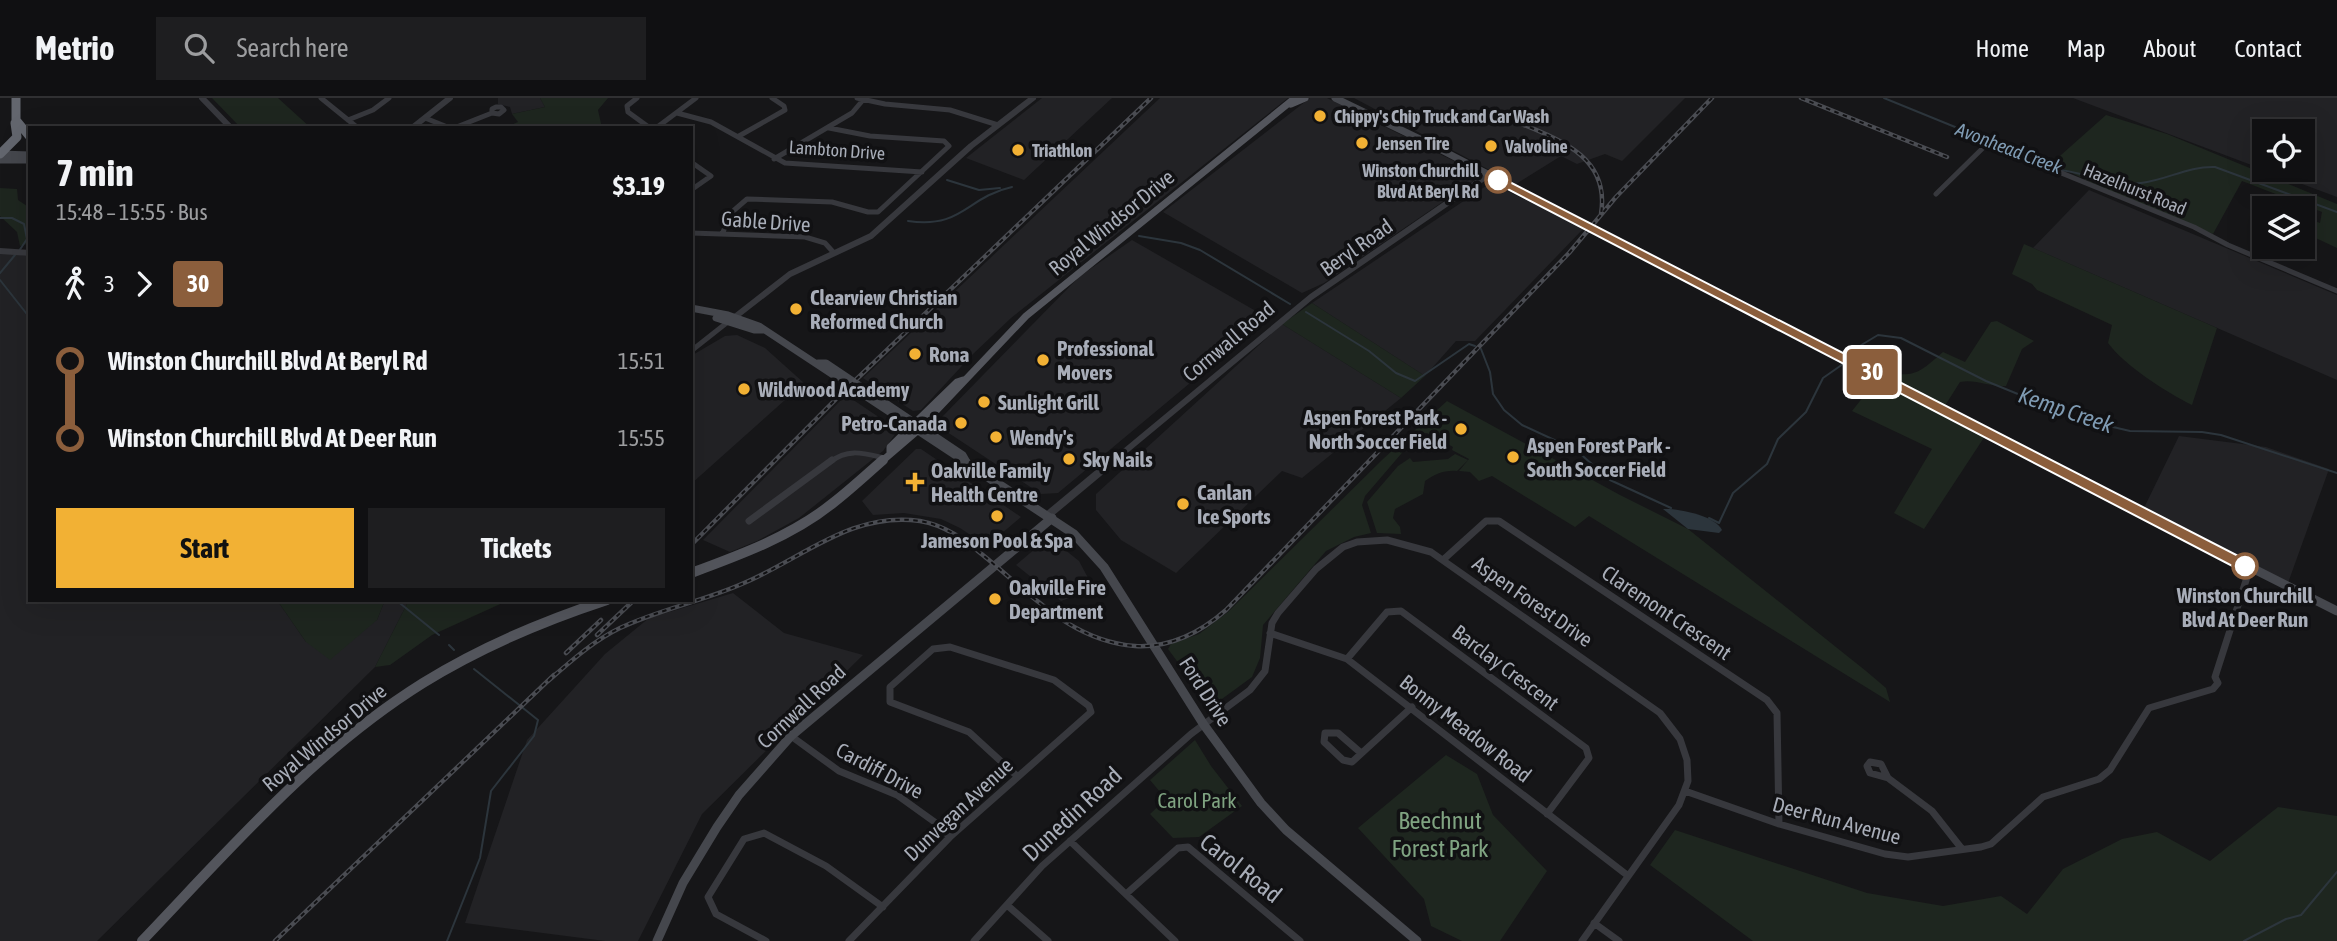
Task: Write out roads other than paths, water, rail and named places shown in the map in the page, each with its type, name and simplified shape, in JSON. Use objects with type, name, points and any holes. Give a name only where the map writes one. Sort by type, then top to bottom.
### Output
[{"type":"highway","points":[[0,154],[17,137],[13,110],[16,98]]},
{"type":"highway","points":[[14,121],[28,135]]},
{"type":"main road","name":"Royal Windsor Drive","points":[[693,572],[748,552],[806,522],[861,481],[963,385],[963,380],[1026,316],[1107,248],[1293,101],[1305,98]]},
{"type":"main road","points":[[1335,98],[1365,111],[2337,611]]},
{"type":"main road","points":[[1347,98],[1364,107],[1365,111]]},
{"type":"main road","points":[[0,154],[28,155]]},
{"type":"main road","points":[[0,160],[28,160]]},
{"type":"main road","name":"Ford Drive","points":[[693,311],[732,319],[754,330],[764,330],[916,427],[957,459],[967,462],[1050,517],[1084,544],[1104,567],[1204,726],[1237,772],[1286,830],[1417,941]]},
{"type":"main road","name":"Cornwall Road","points":[[657,941],[683,883],[717,827],[739,795],[791,736],[1050,517]]},
{"type":"main road","name":"Royal Windsor Drive","points":[[142,941],[280,798],[365,723],[457,663],[495,642],[601,602]]},
{"type":"street","points":[[202,98],[230,126]]},
{"type":"street","points":[[321,98],[356,126]]},
{"type":"street","points":[[348,120],[373,110],[390,98]]},
{"type":"street","points":[[415,126],[450,98]]},
{"type":"street","points":[[636,98],[627,106],[628,112],[647,126]]},
{"type":"street","points":[[659,126],[696,98]]},
{"type":"street","points":[[739,136],[785,110],[784,106],[772,98]]},
{"type":"street","points":[[857,98],[959,111],[998,125]]},
{"type":"street","points":[[914,106],[918,98]]},
{"type":"street","points":[[693,349],[790,274],[854,245],[887,224],[961,155],[1033,98]]},
{"type":"street","points":[[774,159],[852,113],[863,100]]},
{"type":"street","points":[[457,126],[492,113]]},
{"type":"street","name":"Lambton Drive","points":[[677,113],[711,122],[739,136],[774,159],[797,165],[922,172]]},
{"type":"street","points":[[425,118],[447,126]]},
{"type":"street","points":[[722,234],[732,212],[747,199],[832,202],[874,213],[947,148],[947,143],[904,136],[846,134],[829,128]]},
{"type":"street","name":"Hazelhurst Road","points":[[1936,194],[1988,143],[2194,228],[2337,292]]},
{"type":"street","points":[[693,163],[711,176],[693,189]]},
{"type":"street","name":"Beryl Road","points":[[1311,297],[1488,175]]},
{"type":"street","name":"Gable Drive","points":[[693,233],[805,237],[825,243],[834,253]]},
{"type":"street","points":[[0,251],[28,253]]},
{"type":"street","name":"Cornwall Road","points":[[1050,517],[1311,297]]},
{"type":"street","points":[[749,521],[840,454],[856,451],[888,456]]},
{"type":"street","name":"Claremont Crescent","points":[[1444,559],[1486,521],[1499,521],[1768,700],[1777,713],[1779,824]]},
{"type":"street","name":"Aspen Forest Drive","points":[[1204,726],[1250,690],[1265,670],[1270,633],[1278,612],[1331,555],[1362,541],[1385,539],[1423,547],[1444,559],[1664,716],[1675,731],[1685,756],[1689,779],[1685,791]]},
{"type":"street","name":"Deer Run Avenue","points":[[1685,791],[1779,824],[1899,856],[1991,844],[2043,797],[2099,779],[2110,770],[2149,708],[2213,689],[2218,683],[2215,677],[2250,568]]},
{"type":"street","name":"Barclay Crescent","points":[[1347,659],[1387,612],[1401,611],[1587,748],[1589,758],[1547,814]]},
{"type":"street","name":"Bonny Meadow Road","points":[[1270,633],[1347,659],[1627,875]]},
{"type":"street","name":"Dunvegan Avenue","points":[[849,941],[950,837],[1091,712],[1089,706],[1054,680],[950,647],[933,649],[890,687],[890,702],[969,732],[1017,776]]},
{"type":"street","points":[[1361,753],[1338,733],[1325,733],[1324,742],[1345,762],[1352,762],[1412,707]]},
{"type":"street","name":"Dunedin Road","points":[[974,941],[1042,866],[1144,774],[1204,726]]},
{"type":"street","name":"Cardiff Drive","points":[[791,736],[839,771],[897,795],[936,823],[950,837]]},
{"type":"street","points":[[1888,778],[1932,811],[1962,849]]},
{"type":"street","points":[[1582,941],[1662,830],[1685,791]]},
{"type":"street","points":[[766,941],[716,914],[710,908],[708,897],[744,839],[754,834],[764,833],[829,864],[854,881],[883,907]]},
{"type":"street","points":[[1070,841],[1175,941]]},
{"type":"street","name":"Carol Road","points":[[1126,894],[1178,848],[1188,847],[1300,941]]},
{"type":"street","points":[[1007,905],[1048,941]]},
{"type":"street","points":[[1594,923],[1619,941]]},
{"type":"waterway","name":"Avonhead Creek","points":[[1884,98],[1987,140]]},
{"type":"waterway","name":"Avonhead Creek","points":[[2060,170],[2110,181],[2141,183],[2205,167],[2215,167],[2337,212]]},
{"type":"waterway","points":[[947,180],[979,190],[1000,188]]},
{"type":"waterway","points":[[908,221],[941,220],[1012,187]]},
{"type":"waterway","points":[[0,218],[12,218],[24,224],[27,239],[19,251]]},
{"type":"waterway","name":"Kemp Creek","points":[[1139,236],[1181,243],[1200,250],[1290,304]]},
{"type":"waterway","points":[[0,273],[15,255]]},
{"type":"waterway","points":[[0,280],[28,315]]},
{"type":"waterway","name":"Kemp Creek","points":[[1306,312],[1369,351],[1396,373],[1415,381],[1469,344],[1475,346]]},
{"type":"waterway","name":"Kemp Creek","points":[[1851,356],[1853,350],[1878,335],[1901,338],[1986,381],[2079,419],[2130,431],[2202,432],[2221,435],[2337,473]]},
{"type":"waterway","points":[[28,346],[28,349]]},
{"type":"waterway","name":"Kemp Creek","points":[[1481,349],[1490,372],[1493,394],[1504,410],[1522,425],[1576,450],[1610,480],[1671,508]]},
{"type":"waterway","name":"Kemp Creek","points":[[1709,518],[1719,523],[1733,493],[1767,464],[1778,439],[1806,412],[1823,378],[1843,364]]},
{"type":"waterway","points":[[398,602],[439,635]]},
{"type":"waterway","points":[[449,645],[454,650]]},
{"type":"waterway","points":[[447,941],[480,858],[491,791],[534,736],[538,720],[474,669]]},
{"type":"waterway","points":[[2244,941],[2286,919],[2301,915],[2337,872]]},
{"type":"railway","points":[[693,543],[843,392],[1151,98]]},
{"type":"railway","points":[[693,601],[766,573],[850,530],[895,520],[920,521],[954,534],[1053,613],[1091,635],[1112,642],[1148,646],[1173,641],[1195,632],[1226,610],[1569,253],[1616,197],[1712,98]]},
{"type":"railway","points":[[1801,98],[1947,157]]},
{"type":"railway","points":[[1505,117],[1558,140],[1587,161],[1597,176],[1602,193],[1601,214]]},
{"type":"railway","points":[[597,635],[632,602]]},
{"type":"railway","points":[[548,681],[591,645],[610,633],[651,615],[691,602]]},
{"type":"railway","points":[[566,653],[601,620]]},
{"type":"railway","points":[[275,941],[554,675]]},
{"type":"place","name":"Chippy's Chip Truck and Car Wash","points":[[1320,116]]},
{"type":"place","name":"Jensen Tire","points":[[1362,143]]},
{"type":"place","name":"Valvoline","points":[[1491,146]]},
{"type":"place","name":"Triathlon","points":[[1018,150]]},
{"type":"place","name":"Winston Churchill Blvd At Beryl Rd","points":[[1498,180]]},
{"type":"place","name":"Clearview Christian Reformed Church","points":[[796,309]]},
{"type":"place","name":"Rona","points":[[915,354]]},
{"type":"place","name":"Professional Movers","points":[[1043,360]]},
{"type":"place","name":"Wildwood Academy","points":[[744,389]]},
{"type":"place","name":"Sunlight Grill","points":[[984,402]]},
{"type":"place","name":"Petro-Canada","points":[[961,423]]},
{"type":"place","name":"Aspen Forest Park - North Soccer Field","points":[[1461,429]]},
{"type":"place","name":"Wendy's","points":[[996,437]]},
{"type":"place","name":"Aspen Forest Park - South Soccer Field","points":[[1513,457]]},
{"type":"place","name":"Sky Nails","points":[[1069,459]]},
{"type":"place","name":"Oakville Family Health Centre","points":[[915,482]]},
{"type":"place","name":"Canlan Ice Sports","points":[[1183,504]]},
{"type":"place","name":"Jameson Pool & Spa","points":[[997,516]]},
{"type":"place","name":"Winston Churchill Blvd At Deer Run","points":[[2245,566]]},
{"type":"place","name":"Oakville Fire Department","points":[[995,599]]},
{"type":"park label","name":"Carol Park","points":[[1197,800]]},
{"type":"park label","name":"Beechnut Forest Park","points":[[1440,834]]}]
